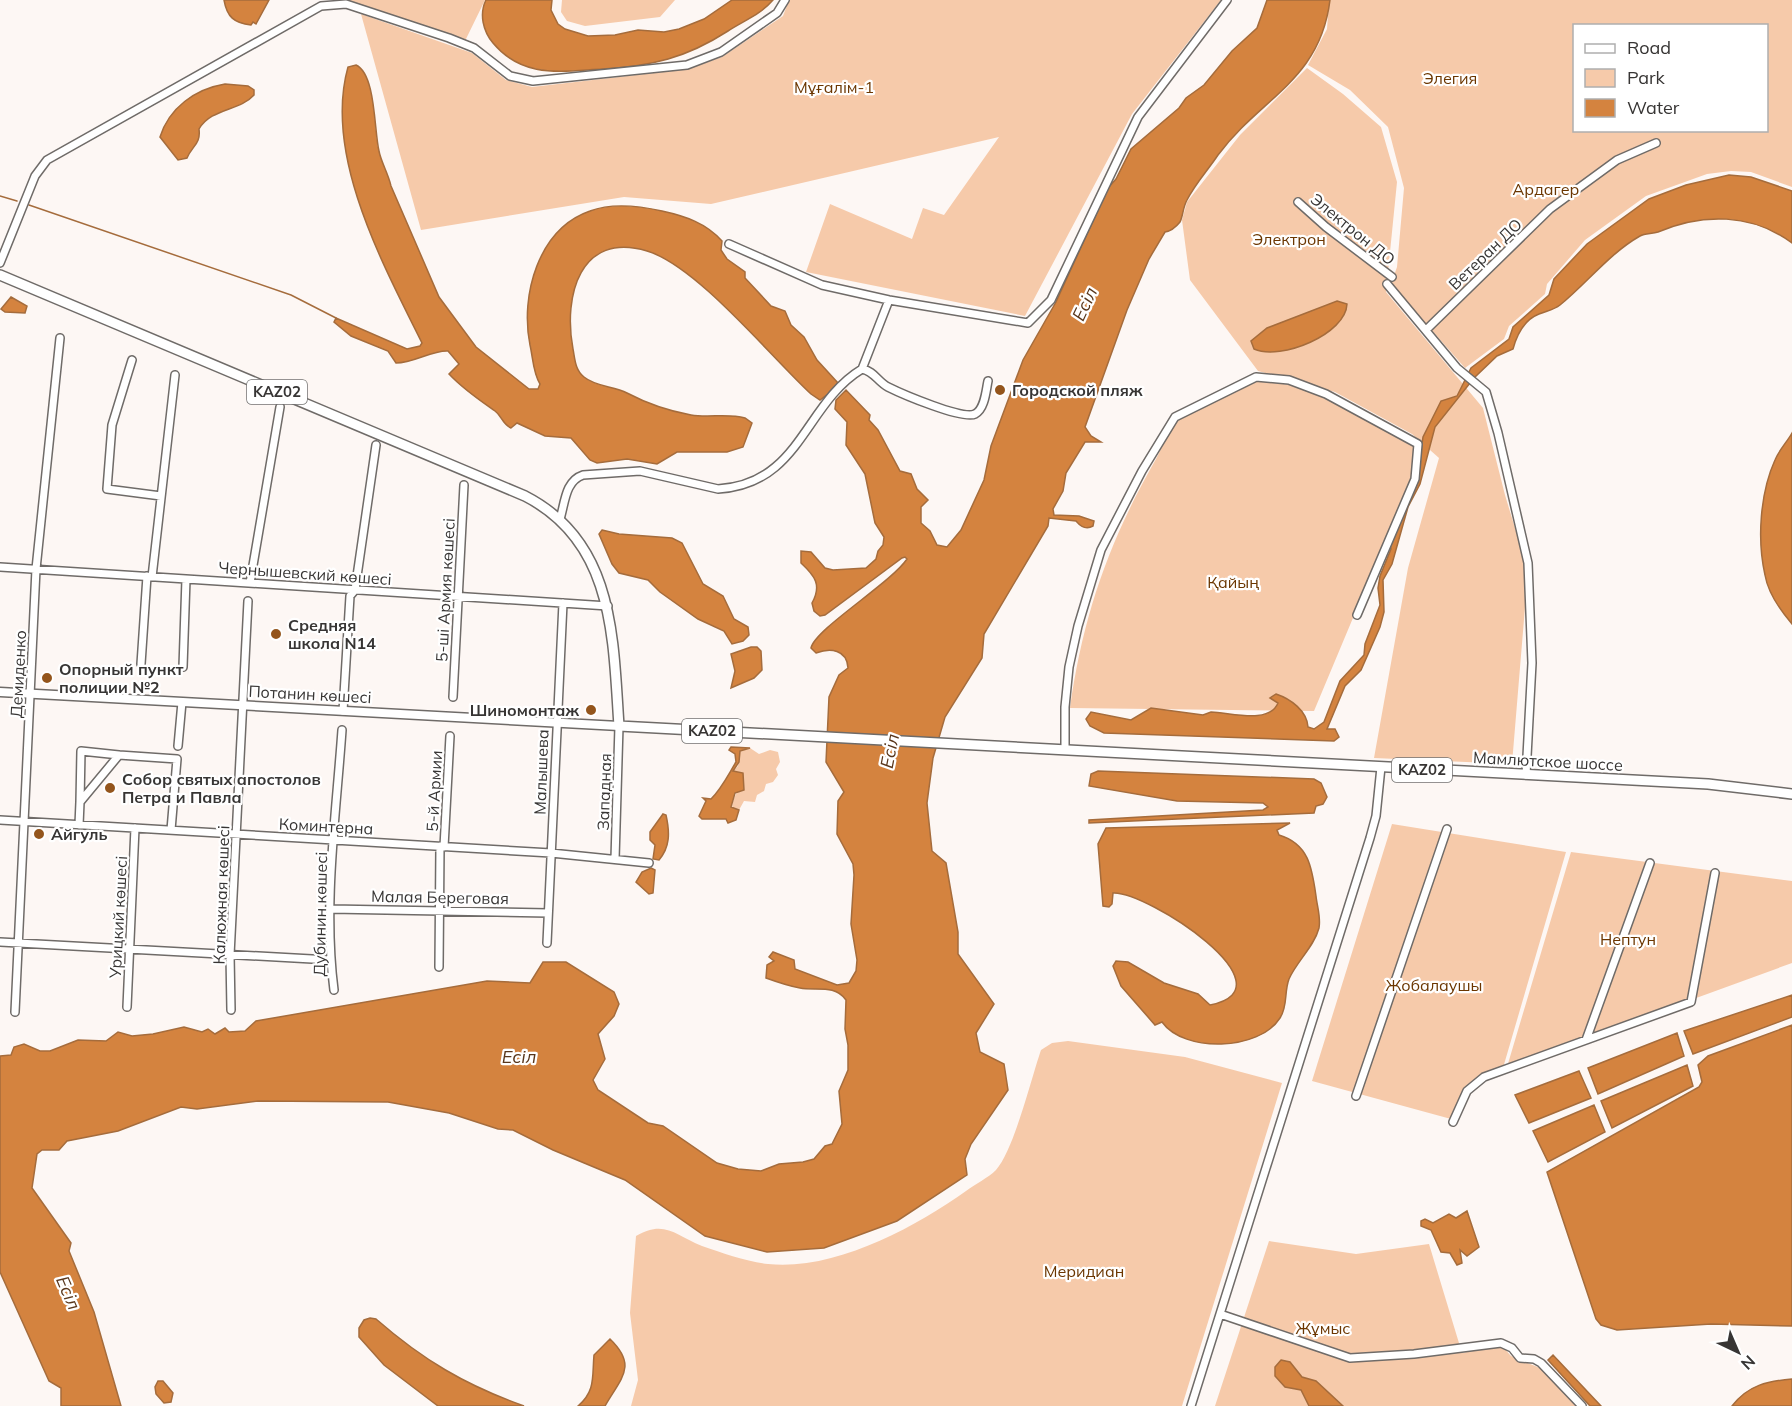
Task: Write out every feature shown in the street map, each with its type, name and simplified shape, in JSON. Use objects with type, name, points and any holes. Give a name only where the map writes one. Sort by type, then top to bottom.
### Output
[{"type":"highway","name":"KAZ02","points":[[0,275],[525,496],[552,512],[560,519],[590,560],[608,606],[619,726]]},
{"type":"highway","name":"Мамлютское шоссе","points":[[619,726],[1708,784],[1792,794]]},
{"type":"main road","name":"Потанин көшесі","points":[[0,692],[619,726]]},
{"type":"street","points":[[0,263],[35,176],[47,160],[321,6],[346,4],[449,38],[474,48],[510,76],[533,81],[687,65],[721,52],[777,13],[784,0]]},
{"type":"street","points":[[729,244],[822,285],[889,300],[1028,323],[1051,300],[1138,117],[1227,0]]},
{"type":"street","name":"Ветеран ДО","points":[[1426,330],[1551,209],[1617,160],[1656,143]]},
{"type":"street","name":"Электрон ДО","points":[[1298,202],[1390,280],[1426,330],[1464,373],[1486,393],[1498,433],[1528,563],[1532,663],[1526,775]]},
{"type":"street","points":[[560,519],[569,487],[575,478],[583,475],[640,471],[718,489],[731,488],[768,472],[792,452],[825,404],[862,369],[889,300]]},
{"type":"street","name":"Демиденко","points":[[15,1012],[36,569],[60,338]]},
{"type":"street","points":[[132,360],[112,425],[107,489],[161,496]]},
{"type":"street","points":[[862,369],[868,370],[885,387],[920,403],[950,409],[962,416],[975,415],[981,408],[988,381]]},
{"type":"street","points":[[141,664],[176,375]]},
{"type":"street","points":[[1065,750],[1065,707],[1078,626],[1101,550],[1116,519],[1176,417],[1244,381],[1256,377],[1298,384],[1336,398],[1419,444],[1415,479],[1357,615]]},
{"type":"street","points":[[250,583],[280,407]]},
{"type":"street","points":[[343,711],[350,596],[355,590],[376,445]]},
{"type":"street","name":"5-ші Армия көшесі","points":[[453,697],[464,485]]},
{"type":"street","name":"Чернышевский көшесі","points":[[0,567],[608,606]]},
{"type":"street","points":[[183,667],[186,579]]},
{"type":"street","name":"Калюжная көшесі","points":[[231,1010],[236,834],[248,601]]},
{"type":"street","name":"Малышева","points":[[547,943],[563,603]]},
{"type":"street","points":[[178,746],[182,702]]},
{"type":"street","name":"Западная","points":[[615,859],[619,726]]},
{"type":"street","name":"Дубинин көшесі","points":[[334,990],[330,960],[331,909],[342,730]]},
{"type":"street","name":"5-й Армии","points":[[439,967],[442,847],[450,736]]},
{"type":"street","points":[[79,825],[81,752],[177,759],[171,830]]},
{"type":"street","points":[[80,802],[119,755]]},
{"type":"street","points":[[1191,1406],[1370,838],[1376,816],[1381,767]]},
{"type":"street","name":"Коминтерна","points":[[0,820],[551,853],[650,863]]},
{"type":"street","name":"Урицкий көшесі","points":[[127,1007],[135,828]]},
{"type":"street","points":[[1356,1096],[1447,829]]},
{"type":"street","points":[[1587,1040],[1650,862]]},
{"type":"street","points":[[1453,1122],[1462,1099],[1484,1077],[1690,1002],[1715,873]]},
{"type":"street","name":"Малая Береговая","points":[[331,909],[548,913]]},
{"type":"street","points":[[0,942],[330,960]]},
{"type":"street","points":[[1220,1314],[1350,1358],[1394,1356],[1501,1343],[1512,1348],[1520,1358],[1534,1359],[1541,1363],[1582,1406]]},
{"type":"green space","points":[[346,0],[485,0],[465,41]]},
{"type":"green space","points":[[562,0],[675,0],[660,17],[585,26],[567,21],[561,12]]},
{"type":"green space","name":"Мұғалім-1","points":[[789,0],[1221,0],[1132,114],[1025,316],[806,272],[830,204],[912,239],[923,208],[944,215],[999,137],[711,204],[624,197],[421,230],[361,14],[472,53],[506,80],[532,87],[688,69],[722,57],[783,16]]},
{"type":"green space","points":[[1329,0],[1792,0],[1792,187],[1751,172],[1731,171],[1707,174],[1646,196],[1585,240],[1547,284],[1545,294],[1509,326],[1504,339],[1465,368],[1391,284],[1397,267],[1404,188],[1388,127],[1350,90],[1308,65],[1327,29]]},
{"type":"green space","name":"Электрон","points":[[1307,68],[1343,94],[1381,127],[1397,182],[1386,292],[1483,408],[1505,495],[1528,571],[1512,764],[1374,758],[1408,568],[1439,458],[1412,434],[1335,392],[1258,371],[1190,280],[1182,220],[1187,202],[1240,135]]},
{"type":"green space","name":"Қайың","points":[[1256,381],[1292,385],[1333,401],[1414,446],[1412,477],[1314,711],[1070,708],[1082,641],[1100,579],[1139,489],[1169,433],[1184,415]]},
{"type":"green space","points":[[750,748],[759,754],[770,750],[778,752],[780,762],[776,769],[778,775],[773,782],[766,784],[764,791],[757,795],[755,802],[744,801],[739,810],[732,809],[733,800],[744,777],[733,771],[738,766],[740,751]]},
{"type":"green space","name":"Жобалаушы","points":[[1392,824],[1566,852],[1503,1068],[1463,1093],[1451,1119],[1312,1081]]},
{"type":"green space","name":"Нептун","points":[[1571,852],[1792,881],[1792,963],[1507,1067]]},
{"type":"green space","name":"Меридиан","points":[[1068,1041],[1185,1057],[1282,1083],[1182,1406],[631,1406],[638,1380],[630,1313],[636,1236],[646,1231],[663,1229],[702,1246],[768,1264],[819,1261],[872,1244],[922,1219],[996,1170],[1016,1131],[1041,1050],[1052,1043]]},
{"type":"green space","name":"Жұмыс","points":[[1269,1241],[1356,1254],[1429,1244],[1462,1353],[1498,1346],[1504,1348],[1511,1356],[1540,1368],[1576,1406],[1215,1406]]},
{"type":"water","points":[[224,0],[269,0],[256,24],[253,22],[251,25],[240,23],[232,18]]},
{"type":"water","points":[[486,0],[552,0],[551,10],[558,24],[565,29],[588,36],[615,35],[638,30],[664,32],[704,19],[732,0],[773,0],[758,14],[713,40],[668,59],[621,68],[558,71],[530,68],[505,55],[493,43],[483,22]]},
{"type":"water","name":"Есіл","points":[[1267,0],[1330,0],[1324,28],[1302,69],[1235,135],[1218,155],[1190,194],[1180,222],[1165,232],[1149,259],[1127,310],[1085,427],[1091,436],[1101,442],[1085,442],[1066,473],[1063,491],[1053,509],[1054,515],[1079,516],[1094,521],[1093,526],[1086,528],[1076,521],[1049,518],[1048,526],[984,634],[982,658],[945,717],[933,758],[927,803],[932,851],[946,863],[958,932],[958,954],[994,1004],[976,1033],[980,1052],[1004,1064],[1008,1090],[971,1144],[965,1159],[967,1175],[897,1221],[824,1248],[767,1252],[705,1236],[625,1180],[553,1150],[513,1130],[498,1129],[449,1113],[388,1102],[258,1101],[197,1109],[181,1107],[118,1131],[67,1141],[59,1150],[42,1150],[37,1154],[32,1188],[71,1243],[69,1251],[94,1312],[121,1406],[61,1406],[61,1388],[49,1381],[0,1272],[0,1056],[11,1055],[14,1047],[24,1044],[40,1051],[50,1051],[78,1040],[106,1041],[118,1032],[132,1036],[184,1027],[202,1032],[208,1029],[215,1034],[225,1028],[229,1032],[245,1031],[256,1021],[487,981],[530,983],[543,962],[566,962],[614,992],[619,1004],[614,1016],[598,1034],[605,1059],[593,1080],[598,1090],[648,1123],[663,1126],[717,1163],[738,1169],[761,1171],[779,1164],[803,1162],[814,1159],[825,1146],[832,1144],[842,1124],[839,1091],[848,1070],[848,1045],[845,1029],[846,1000],[842,995],[831,990],[800,988],[766,978],[767,965],[774,961],[769,957],[773,952],[794,960],[795,969],[837,985],[849,983],[856,971],[857,960],[851,924],[853,864],[837,834],[838,801],[844,792],[826,762],[829,697],[839,675],[848,668],[845,657],[841,654],[832,651],[816,653],[811,648],[825,629],[886,580],[907,559],[902,558],[825,615],[820,616],[814,611],[812,603],[817,586],[816,581],[801,563],[801,551],[811,552],[825,568],[833,570],[866,568],[876,559],[884,537],[875,523],[865,474],[846,445],[847,422],[835,409],[836,400],[846,390],[870,415],[869,420],[878,430],[900,471],[911,474],[917,489],[928,500],[921,507],[921,523],[930,531],[937,545],[947,547],[961,530],[984,480],[991,446],[1023,360],[1056,302],[1108,188],[1116,179],[1131,149],[1179,108],[1186,98],[1204,85],[1232,51],[1257,28]]},
{"type":"water","points":[[356,65],[363,70],[371,91],[381,159],[439,297],[476,347],[529,389],[538,389],[540,384],[535,370],[528,326],[531,286],[537,266],[557,233],[572,220],[598,208],[616,206],[671,213],[695,221],[709,229],[722,241],[721,250],[727,259],[745,272],[745,278],[771,306],[785,311],[791,325],[804,337],[817,360],[839,384],[820,400],[794,378],[732,314],[688,274],[667,260],[647,251],[624,247],[606,250],[592,259],[581,273],[574,289],[571,329],[577,368],[584,377],[594,383],[674,411],[698,416],[745,418],[752,423],[743,447],[727,452],[677,452],[657,464],[627,459],[597,463],[590,460],[571,438],[545,436],[517,423],[511,428],[508,426],[497,413],[449,374],[459,364],[448,351],[396,363],[388,351],[351,336],[334,322],[336,318],[407,349],[420,346],[422,343],[375,245],[350,173],[344,137],[342,101],[348,67]]},
{"type":"water","points":[[225,84],[248,86],[254,90],[254,95],[204,122],[199,129],[197,142],[187,158],[178,160],[160,137],[170,117],[194,95]]},
{"type":"water","points":[[1729,175],[1751,177],[1792,191],[1792,243],[1760,226],[1726,219],[1692,221],[1640,236],[1619,251],[1560,305],[1529,320],[1519,333],[1513,349],[1497,356],[1474,378],[1435,427],[1420,484],[1408,507],[1392,564],[1383,580],[1384,612],[1380,627],[1361,670],[1345,686],[1327,729],[1335,729],[1339,737],[1334,741],[1104,733],[1090,726],[1086,719],[1091,712],[1131,720],[1151,708],[1203,715],[1211,712],[1258,716],[1273,710],[1278,703],[1270,698],[1276,694],[1297,706],[1305,716],[1308,727],[1314,729],[1324,722],[1340,681],[1364,655],[1365,644],[1380,605],[1378,588],[1380,576],[1391,549],[1389,543],[1417,480],[1423,437],[1441,401],[1457,396],[1471,368],[1509,339],[1513,327],[1549,295],[1554,279],[1587,244],[1649,199],[1686,185]]},
{"type":"water","points":[[11,297],[27,306],[25,313],[5,312],[1,309]]},
{"type":"water","points":[[1337,301],[1347,304],[1344,315],[1324,335],[1295,348],[1280,351],[1266,352],[1254,349],[1251,341],[1267,328]]},
{"type":"water","points":[[1792,433],[1792,624],[1775,601],[1767,582],[1761,547],[1761,517],[1770,473],[1777,456]]},
{"type":"water","points":[[602,530],[619,534],[672,538],[682,543],[703,584],[723,596],[734,619],[748,627],[749,635],[743,641],[732,644],[724,631],[698,619],[660,592],[648,580],[619,573],[612,564],[599,534]]},
{"type":"water","points":[[757,647],[761,651],[762,670],[754,678],[731,688],[735,671],[731,654]]},
{"type":"water","points":[[731,747],[750,748],[740,751],[739,762],[733,771],[743,773],[744,790],[735,793],[731,807],[739,810],[736,820],[728,823],[726,819],[702,819],[699,816],[706,801],[703,798],[711,799],[715,795],[736,762],[735,754],[729,750]]},
{"type":"water","points":[[1098,771],[1314,779],[1321,783],[1327,797],[1323,804],[1316,806],[1314,813],[1089,823],[1089,820],[1263,810],[1268,807],[1263,803],[1177,801],[1089,786],[1091,774]]},
{"type":"water","points":[[663,814],[666,815],[668,839],[659,860],[653,859],[655,845],[650,840],[650,832]]},
{"type":"water","points":[[1290,823],[1277,830],[1279,835],[1297,844],[1307,858],[1313,876],[1319,912],[1319,928],[1317,935],[1289,979],[1284,1009],[1280,1018],[1270,1029],[1256,1037],[1221,1044],[1187,1039],[1173,1032],[1162,1022],[1155,1025],[1121,986],[1113,966],[1116,961],[1128,962],[1164,983],[1198,994],[1210,1005],[1232,995],[1236,980],[1226,962],[1206,942],[1155,907],[1113,893],[1112,904],[1109,907],[1103,906],[1098,844],[1106,828]]},
{"type":"water","points":[[651,868],[655,870],[653,893],[649,894],[636,882],[642,872]]},
{"type":"water","points":[[1792,995],[1792,1017],[1693,1054],[1684,1031]]},
{"type":"water","points":[[1792,1025],[1792,1326],[1711,1324],[1617,1330],[1601,1325],[1596,1319],[1547,1172],[1699,1087],[1702,1082],[1698,1065],[1708,1056]]},
{"type":"water","points":[[1677,1033],[1684,1056],[1598,1094],[1588,1068]]},
{"type":"water","points":[[1687,1065],[1693,1086],[1612,1128],[1601,1101]]},
{"type":"water","points":[[1579,1071],[1591,1098],[1529,1123],[1515,1095]]},
{"type":"water","points":[[1594,1105],[1605,1132],[1548,1162],[1533,1131]]},
{"type":"water","points":[[1467,1211],[1479,1247],[1467,1256],[1460,1250],[1462,1263],[1457,1265],[1450,1253],[1441,1252],[1431,1230],[1421,1226],[1421,1221],[1425,1219],[1433,1223],[1449,1214],[1456,1218]]},
{"type":"water","points":[[376,1319],[393,1334],[446,1370],[524,1406],[438,1406],[384,1365],[359,1337],[359,1328],[364,1320]]},
{"type":"water","points":[[610,1339],[623,1357],[625,1365],[621,1380],[605,1406],[578,1406],[588,1395],[590,1389],[594,1355]]},
{"type":"water","points":[[1553,1355],[1601,1406],[1590,1406],[1548,1360]]},
{"type":"water","points":[[1281,1360],[1290,1362],[1302,1377],[1316,1381],[1343,1406],[1309,1406],[1301,1390],[1285,1387],[1275,1376],[1275,1367]]},
{"type":"water","points":[[1792,1379],[1792,1406],[1732,1406],[1745,1393],[1759,1385]]},
{"type":"water","points":[[158,1381],[163,1381],[173,1393],[171,1402],[164,1403],[156,1394],[155,1387]]},
{"type":"waterway","points":[[0,196],[17,201]]},
{"type":"waterway","points":[[29,205],[291,295],[336,318]]},
{"type":"place","name":"Городской пляж","points":[[1000,390]]},
{"type":"place","name":"Средняя школа N14","points":[[276,634]]},
{"type":"place","name":"Опорный пункт полиции №2","points":[[47,678]]},
{"type":"place","name":"Шиномонтаж","points":[[591,710]]},
{"type":"place","name":"Собор святых апостолов Петра и Павла","points":[[110,788]]},
{"type":"place","name":"Айгуль","points":[[39,834]]},
{"type":"park label","name":"Элегия","points":[[1450,78]]},
{"type":"park label","name":"Ардагер","points":[[1546,189]]}]
